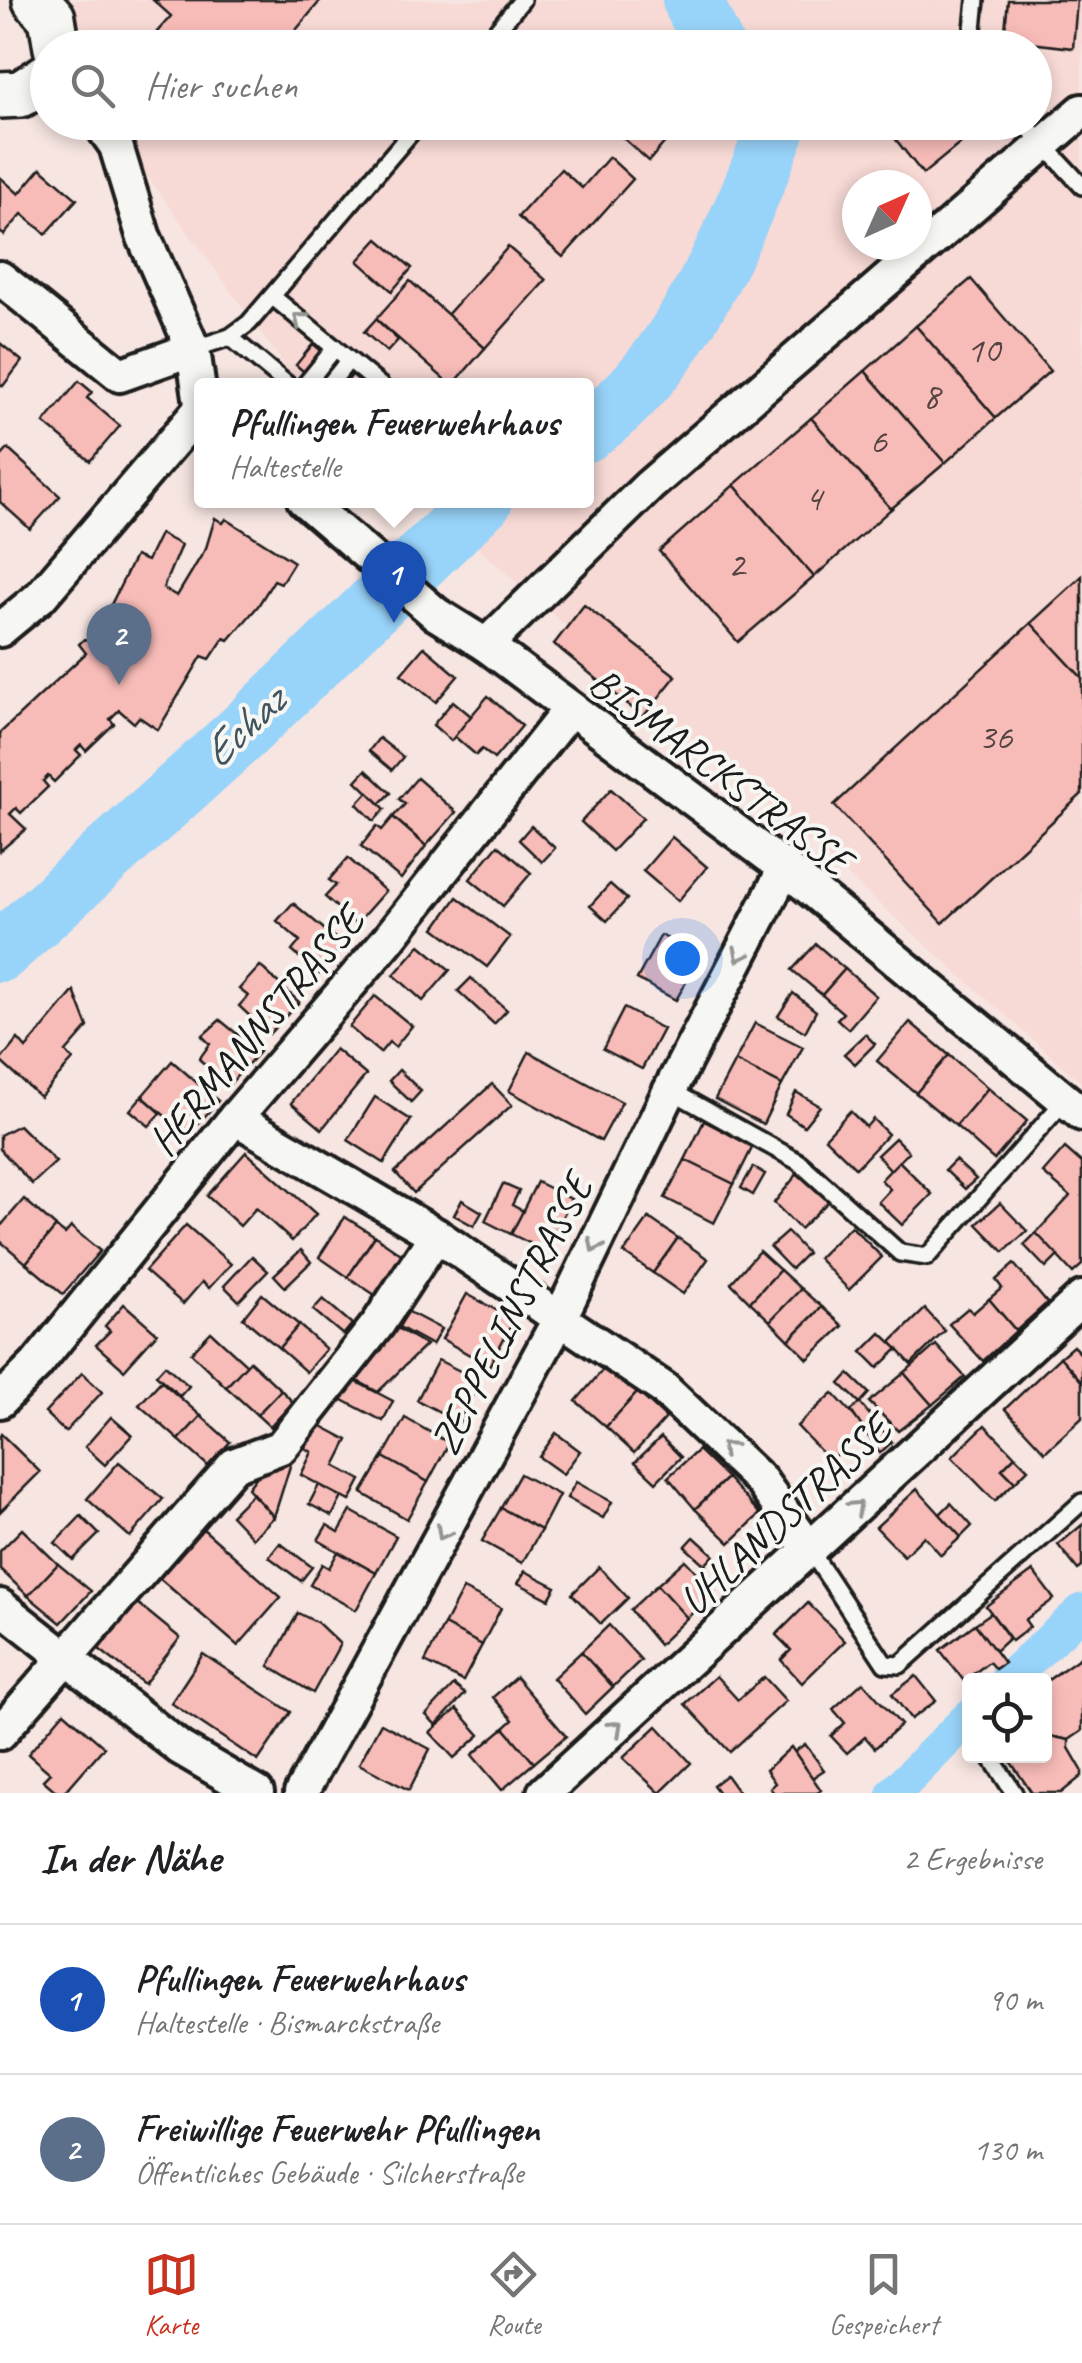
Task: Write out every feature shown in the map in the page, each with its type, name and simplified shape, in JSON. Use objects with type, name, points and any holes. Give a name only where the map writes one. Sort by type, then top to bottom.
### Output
[{"type":"main road","points":[[36,0],[52,18],[54,30]]},
{"type":"main road","points":[[0,94],[21,94],[30,88]]},
{"type":"street","points":[[1052,124],[1082,111]]},
{"type":"street","points":[[112,140],[143,234],[193,349],[197,378]]},
{"type":"street","points":[[486,644],[649,486],[1025,140]]},
{"type":"street","points":[[0,278],[120,375],[193,349]]},
{"type":"street","points":[[0,630],[40,597],[194,419]]},
{"type":"street","name":"BISMARCKSTRASSE","points":[[313,508],[436,614],[486,644],[785,868],[1074,1106]]},
{"type":"street","name":"HERMANNSTRASSE","points":[[0,1401],[36,1365],[235,1118],[386,942],[570,709]]},
{"type":"street","name":"ZEPPELINSTRASSE","points":[[300,1793],[560,1318],[670,1090],[785,868]]},
{"type":"street","points":[[235,1118],[436,1235],[663,1388],[761,1481],[810,1550]]},
{"type":"street","points":[[0,1733],[68,1660],[234,1465],[281,1448],[378,1324],[436,1235]]},
{"type":"street","name":"UHLANDSTRASSE","points":[[544,1793],[1082,1298]]},
{"type":"street","points":[[0,1606],[180,1748],[257,1793]]},
{"type":"lane","points":[[497,30],[522,0]]},
{"type":"lane","points":[[973,30],[976,0]]},
{"type":"lane","points":[[193,349],[230,337],[274,297],[405,140]]},
{"type":"lane","points":[[1039,140],[1082,186]]},
{"type":"lane","points":[[274,297],[371,378]]},
{"type":"lane","points":[[230,337],[280,378]]},
{"type":"lane","points":[[311,378],[335,348]]},
{"type":"lane","points":[[334,378],[349,360]]},
{"type":"lane","points":[[670,1090],[799,1162],[900,1253],[927,1257],[1074,1106]]},
{"type":"lane","points":[[810,1550],[885,1664],[900,1665],[1082,1502]]},
{"type":"lane","points":[[995,1763],[1014,1793]]},
{"type":"shaded area","points":[[63,0],[1082,0],[1082,1083],[433,508],[594,508],[594,378],[294,378],[121,140],[1052,140],[1052,30],[57,30]]},
{"type":"building","points":[[153,0],[321,0],[296,30],[159,30],[171,16]]},
{"type":"building","points":[[1008,0],[1077,0],[1073,48],[1052,46],[1052,30],[1005,30]]},
{"type":"building","points":[[625,140],[667,140],[649,161]]},
{"type":"building","points":[[896,140],[965,140],[928,170],[920,170]]},
{"type":"building","points":[[609,157],[633,179],[563,257],[518,217],[561,169],[582,188]]},
{"type":"building","points":[[41,168],[77,199],[46,234],[22,214],[4,235],[0,232],[0,177],[19,194]]},
{"type":"building","points":[[378,239],[412,268],[392,291],[358,261]]},
{"type":"building","points":[[508,247],[546,280],[485,348],[447,315]]},
{"type":"building","points":[[971,279],[1050,371],[996,418],[916,326]]},
{"type":"building","points":[[410,281],[485,348],[459,378],[443,378],[376,319]]},
{"type":"building","points":[[376,319],[398,340],[387,352],[364,332]]},
{"type":"building","points":[[916,326],[996,418],[945,463],[865,371]]},
{"type":"building","points":[[0,343],[22,361],[3,386],[0,384]]},
{"type":"building","points":[[313,344],[352,375],[311,378],[296,365]]},
{"type":"building","points":[[865,371],[945,463],[891,509],[811,418]]},
{"type":"building","points":[[79,381],[92,392],[87,398],[120,426],[90,461],[44,423]]},
{"type":"building","points":[[811,418],[891,509],[814,577],[734,485]]},
{"type":"building","points":[[8,449],[60,496],[30,529],[0,502],[0,458]]},
{"type":"building","points":[[734,485],[814,577],[738,642],[659,551]]},
{"type":"building","points":[[215,518],[223,523],[226,519],[294,562],[281,583],[274,580],[258,606],[229,640],[224,638],[210,659],[202,656],[158,730],[139,717],[134,723],[119,710],[110,719],[114,724],[86,751],[81,745],[76,750],[81,755],[54,782],[48,776],[43,781],[48,787],[21,813],[16,808],[10,814],[26,829],[0,851],[0,733],[86,653],[79,644],[84,639],[105,643],[110,636],[100,627],[135,556],[147,561],[160,534],[181,545],[163,588],[177,596],[206,548]]},
{"type":"building","points":[[1082,576],[1082,678],[1031,623]]},
{"type":"building","points":[[584,605],[676,676],[643,717],[554,644]]},
{"type":"building","points":[[1031,623],[1082,678],[1082,794],[943,923],[834,805]]},
{"type":"building","points":[[424,647],[458,676],[436,702],[401,674]]},
{"type":"building","points":[[488,696],[522,726],[494,759],[482,749],[476,755],[454,736]]},
{"type":"building","points":[[453,701],[471,716],[451,741],[433,725]]},
{"type":"building","points":[[379,738],[403,757],[392,770],[369,751]]},
{"type":"building","points":[[366,770],[391,793],[380,804],[356,781]]},
{"type":"building","points":[[417,778],[456,812],[426,846],[393,817],[405,804],[399,799]]},
{"type":"building","points":[[611,789],[643,818],[612,851],[581,822]]},
{"type":"building","points":[[368,792],[385,809],[374,821],[357,804]]},
{"type":"building","points":[[393,817],[426,846],[401,879],[361,846],[377,826],[382,830]]},
{"type":"building","points":[[531,826],[555,848],[542,862],[519,840]]},
{"type":"building","points":[[672,837],[707,867],[678,901],[643,871]]},
{"type":"building","points":[[498,845],[531,873],[503,906],[470,879]]},
{"type":"building","points":[[348,858],[385,891],[356,924],[325,897],[336,885],[329,880]]},
{"type":"building","points":[[610,884],[627,899],[607,921],[590,906]]},
{"type":"building","points":[[457,897],[510,937],[487,967],[435,928]]},
{"type":"building","points":[[293,903],[343,945],[319,974],[292,951],[300,941],[277,921]]},
{"type":"building","points":[[661,935],[700,957],[676,1000],[637,979]]},
{"type":"building","points":[[816,944],[845,969],[822,995],[792,970]]},
{"type":"building","points":[[420,945],[450,970],[423,1001],[394,975]]},
{"type":"building","points":[[260,966],[299,1002],[269,1034],[239,1006],[248,996],[239,989]]},
{"type":"building","points":[[845,969],[876,996],[848,1029],[837,1019],[843,1013],[822,995]]},
{"type":"building","points":[[471,978],[507,1010],[494,1024],[458,991]]},
{"type":"building","points":[[74,991],[88,1027],[66,1052],[73,1060],[40,1097],[0,1061],[18,1039],[26,1048]]},
{"type":"building","points":[[793,993],[816,1011],[805,1032],[778,1016]]},
{"type":"building","points":[[375,996],[412,1026],[395,1047],[389,1042],[380,1053],[349,1027]]},
{"type":"building","points":[[624,1008],[663,1029],[642,1069],[603,1049]]},
{"type":"building","points":[[220,1020],[259,1052],[228,1086],[199,1059],[210,1044],[202,1036]]},
{"type":"building","points":[[910,1022],[949,1055],[916,1093],[877,1061]]},
{"type":"building","points":[[755,1023],[803,1047],[782,1085],[735,1061]]},
{"type":"building","points":[[865,1034],[875,1044],[855,1064],[844,1054]]},
{"type":"building","points":[[335,1049],[366,1075],[322,1129],[291,1103]]},
{"type":"building","points":[[529,1052],[622,1102],[601,1141],[509,1091]]},
{"type":"building","points":[[949,1055],[988,1088],[956,1126],[916,1093]]},
{"type":"building","points":[[172,1061],[218,1101],[188,1136],[142,1096]]},
{"type":"building","points":[[735,1061],[782,1085],[763,1124],[715,1099]]},
{"type":"building","points":[[399,1070],[421,1091],[411,1102],[389,1081]]},
{"type":"building","points":[[492,1084],[512,1105],[414,1193],[395,1172]]},
{"type":"building","points":[[988,1088],[1027,1121],[994,1160],[956,1126]]},
{"type":"building","points":[[796,1092],[820,1106],[804,1126],[786,1114]]},
{"type":"building","points":[[142,1096],[161,1113],[149,1126],[130,1110]]},
{"type":"building","points":[[375,1097],[411,1120],[384,1163],[348,1140]]},
{"type":"building","points":[[850,1111],[866,1127],[873,1119],[888,1134],[856,1168],[825,1138]]},
{"type":"building","points":[[704,1121],[753,1146],[734,1184],[685,1160]]},
{"type":"building","points":[[19,1125],[56,1162],[32,1184],[0,1149],[0,1135]]},
{"type":"building","points":[[895,1138],[909,1152],[891,1170],[877,1155]]},
{"type":"building","points":[[1065,1148],[1082,1163],[1082,1265],[1073,1273],[1036,1233],[1070,1196],[1043,1173]]},
{"type":"building","points":[[246,1152],[316,1214],[292,1241],[256,1208],[240,1226],[207,1196]]},
{"type":"building","points":[[685,1160],[734,1184],[714,1223],[665,1198]]},
{"type":"building","points":[[955,1160],[976,1179],[965,1189],[945,1170]]},
{"type":"building","points":[[899,1161],[932,1194],[902,1225],[878,1202],[890,1189],[881,1180]]},
{"type":"building","points":[[753,1167],[765,1174],[753,1195],[741,1188]]},
{"type":"building","points":[[798,1173],[831,1199],[800,1229],[774,1203]]},
{"type":"building","points":[[537,1182],[571,1199],[546,1251],[511,1234]]},
{"type":"building","points":[[503,1184],[519,1191],[512,1205],[523,1211],[511,1234],[485,1221]]},
{"type":"building","points":[[24,1199],[56,1227],[26,1263],[0,1241],[0,1227]]},
{"type":"building","points":[[462,1200],[482,1212],[474,1226],[454,1215]]},
{"type":"building","points":[[1000,1203],[1027,1231],[1004,1252],[977,1224]]},
{"type":"building","points":[[345,1217],[375,1236],[348,1277],[319,1257]]},
{"type":"building","points":[[649,1218],[678,1238],[653,1273],[624,1253]]},
{"type":"building","points":[[186,1225],[231,1264],[209,1288],[202,1282],[183,1304],[145,1271]]},
{"type":"building","points":[[851,1226],[882,1257],[849,1290],[818,1258]]},
{"type":"building","points":[[56,1227],[65,1234],[71,1227],[100,1251],[63,1294],[26,1263]]},
{"type":"building","points":[[787,1232],[807,1253],[791,1269],[770,1247]]},
{"type":"building","points":[[1036,1233],[1058,1256],[1046,1268],[1024,1245]]},
{"type":"building","points":[[375,1236],[404,1256],[378,1297],[348,1277]]},
{"type":"building","points":[[678,1238],[708,1259],[683,1294],[653,1273]]},
{"type":"building","points":[[301,1250],[311,1262],[285,1287],[274,1275]]},
{"type":"building","points":[[759,1251],[780,1270],[750,1302],[731,1283]]},
{"type":"building","points":[[252,1256],[268,1271],[239,1301],[224,1286]]},
{"type":"building","points":[[1014,1264],[1047,1303],[1016,1331],[989,1299],[1002,1288],[996,1280]]},
{"type":"building","points":[[780,1270],[801,1289],[770,1321],[750,1302]]},
{"type":"building","points":[[801,1289],[822,1307],[789,1340],[770,1321]]},
{"type":"building","points":[[262,1294],[299,1325],[279,1348],[243,1318]]},
{"type":"building","points":[[467,1294],[514,1320],[489,1366],[442,1339]]},
{"type":"building","points":[[323,1299],[352,1324],[343,1335],[313,1310]]},
{"type":"building","points":[[989,1299],[1016,1331],[983,1361],[949,1324],[968,1308],[973,1313]]},
{"type":"building","points":[[124,1304],[157,1333],[124,1370],[96,1345],[110,1331],[105,1326]]},
{"type":"building","points":[[822,1307],[843,1326],[808,1359],[789,1340]]},
{"type":"building","points":[[925,1309],[945,1331],[911,1364],[891,1342]]},
{"type":"building","points":[[407,1311],[441,1329],[432,1345],[399,1327]]},
{"type":"building","points":[[299,1325],[326,1349],[306,1372],[279,1348]]},
{"type":"building","points":[[397,1328],[426,1345],[378,1392],[347,1375]]},
{"type":"building","points":[[211,1332],[247,1365],[226,1387],[191,1353]]},
{"type":"building","points":[[881,1333],[898,1349],[878,1368],[862,1352]]},
{"type":"building","points":[[936,1345],[965,1377],[932,1405],[904,1373]]},
{"type":"building","points":[[1073,1346],[1082,1355],[1082,1382],[1060,1357]]},
{"type":"building","points":[[1060,1357],[1082,1382],[1082,1418],[1045,1452],[1005,1409]]},
{"type":"building","points":[[438,1360],[480,1381],[459,1422],[417,1400]]},
{"type":"building","points":[[250,1361],[281,1390],[257,1415],[226,1387]]},
{"type":"building","points":[[165,1365],[189,1386],[180,1396],[156,1375]]},
{"type":"building","points":[[607,1365],[638,1392],[606,1427],[576,1401]]},
{"type":"building","points":[[82,1373],[102,1392],[65,1432],[45,1413]]},
{"type":"building","points":[[904,1373],[932,1405],[898,1431],[869,1402]]},
{"type":"building","points":[[849,1374],[869,1393],[860,1403],[840,1384]]},
{"type":"building","points":[[351,1379],[393,1401],[383,1421],[341,1399]]},
{"type":"building","points":[[161,1381],[201,1416],[179,1440],[139,1405]]},
{"type":"building","points":[[281,1390],[293,1402],[270,1427],[257,1415]]},
{"type":"building","points":[[638,1392],[666,1418],[634,1453],[606,1427]]},
{"type":"building","points":[[833,1393],[865,1428],[830,1461],[797,1426]]},
{"type":"building","points":[[860,1403],[892,1442],[880,1453],[851,1411]]},
{"type":"building","points":[[201,1416],[230,1442],[208,1466],[179,1440]]},
{"type":"building","points":[[111,1417],[132,1435],[105,1465],[85,1447]]},
{"type":"building","points":[[405,1418],[449,1443],[428,1482],[383,1457]]},
{"type":"building","points":[[316,1423],[348,1440],[335,1466],[361,1480],[350,1501],[301,1475],[312,1452],[303,1447]]},
{"type":"building","points":[[985,1425],[1015,1456],[1002,1469],[1015,1482],[995,1501],[952,1457]]},
{"type":"building","points":[[556,1433],[580,1451],[563,1474],[539,1457]]},
{"type":"building","points":[[0,1436],[40,1472],[0,1512]]},
{"type":"building","points":[[661,1437],[681,1457],[656,1482],[635,1462]]},
{"type":"building","points":[[698,1450],[727,1478],[695,1509],[668,1477]]},
{"type":"building","points":[[273,1455],[291,1463],[274,1517],[248,1488]]},
{"type":"building","points":[[1015,1456],[1028,1469],[1015,1482],[1002,1469]]},
{"type":"building","points":[[383,1457],[428,1482],[407,1519],[362,1493]]},
{"type":"building","points":[[119,1462],[163,1499],[130,1537],[87,1499]]},
{"type":"building","points":[[520,1474],[559,1495],[541,1530],[501,1508]]},
{"type":"building","points":[[727,1478],[760,1514],[730,1543],[695,1509]]},
{"type":"building","points":[[576,1482],[612,1502],[603,1518],[567,1498]]},
{"type":"building","points":[[319,1485],[342,1497],[332,1516],[309,1504]]},
{"type":"building","points":[[917,1489],[961,1537],[941,1555],[924,1536],[904,1556],[876,1527]]},
{"type":"building","points":[[252,1494],[274,1517],[253,1538],[231,1515]]},
{"type":"building","points":[[951,1503],[972,1526],[961,1537],[940,1514]]},
{"type":"building","points":[[501,1508],[541,1530],[522,1563],[482,1541]]},
{"type":"building","points":[[351,1511],[396,1536],[376,1573],[318,1540],[327,1525],[339,1532]]},
{"type":"building","points":[[81,1516],[99,1534],[73,1560],[55,1543]]},
{"type":"building","points":[[1082,1525],[1082,1567],[1078,1570],[1058,1545]]},
{"type":"building","points":[[202,1528],[281,1597],[238,1646],[159,1578]]},
{"type":"building","points":[[22,1529],[58,1564],[28,1596],[0,1569],[0,1551]]},
{"type":"building","points":[[694,1537],[714,1555],[705,1565],[685,1547]]},
{"type":"building","points":[[280,1543],[312,1567],[301,1581],[269,1557]]},
{"type":"building","points":[[338,1552],[376,1573],[356,1610],[310,1585],[322,1564],[329,1568]]},
{"type":"building","points":[[685,1560],[715,1592],[687,1618],[657,1585]]},
{"type":"building","points":[[58,1564],[91,1591],[61,1623],[28,1596]]},
{"type":"building","points":[[599,1567],[628,1598],[601,1624],[572,1594]]},
{"type":"building","points":[[525,1571],[556,1587],[549,1599],[518,1583]]},
{"type":"building","points":[[1033,1571],[1054,1599],[1025,1620],[1030,1627],[1012,1641],[986,1606]]},
{"type":"building","points":[[657,1585],[687,1618],[659,1645],[630,1610]]},
{"type":"building","points":[[463,1589],[501,1608],[482,1645],[444,1625]]},
{"type":"building","points":[[136,1602],[180,1638],[144,1684],[99,1649]]},
{"type":"building","points":[[808,1603],[845,1641],[802,1683],[781,1660],[791,1650],[776,1635]]},
{"type":"building","points":[[298,1613],[318,1623],[340,1644],[313,1693],[269,1666]]},
{"type":"building","points":[[991,1613],[1009,1638],[995,1651],[975,1624]]},
{"type":"building","points":[[975,1624],[1004,1663],[995,1669],[989,1662],[975,1673],[962,1673],[962,1678],[940,1650]]},
{"type":"building","points":[[444,1625],[482,1645],[463,1681],[425,1662]]},
{"type":"building","points":[[609,1625],[641,1660],[613,1687],[581,1652]]},
{"type":"building","points":[[581,1652],[613,1687],[585,1714],[553,1678]]},
{"type":"building","points":[[203,1654],[291,1712],[258,1761],[171,1703]]},
{"type":"building","points":[[1082,1656],[1082,1731],[1069,1740],[1052,1737],[1052,1677]]},
{"type":"building","points":[[716,1676],[738,1700],[764,1677],[786,1701],[730,1752],[685,1704]]},
{"type":"building","points":[[916,1676],[936,1701],[911,1719],[892,1694]]},
{"type":"building","points":[[516,1677],[566,1736],[534,1763],[504,1728],[513,1720],[493,1697]]},
{"type":"building","points":[[863,1682],[901,1725],[875,1748],[865,1737],[847,1753],[831,1736],[845,1723],[833,1709]]},
{"type":"building","points":[[454,1685],[465,1694],[436,1725],[426,1715]]},
{"type":"building","points":[[457,1709],[480,1735],[454,1758],[430,1732]]},
{"type":"building","points":[[64,1712],[104,1747],[64,1793],[58,1793],[43,1780],[50,1773],[28,1754]]},
{"type":"building","points":[[381,1723],[430,1749],[409,1790],[359,1764]]},
{"type":"building","points":[[657,1726],[691,1763],[660,1793],[623,1758]]},
{"type":"building","points":[[504,1728],[534,1763],[502,1790],[472,1755]]},
{"type":"building","points":[[1052,1737],[1069,1740],[1082,1776],[1061,1793],[1032,1793],[1011,1763],[1052,1763]]},
{"type":"building","points":[[805,1744],[824,1770],[812,1778],[794,1752]]},
{"type":"building","points":[[791,1747],[821,1790],[817,1793],[774,1793],[770,1788],[775,1783],[766,1770]]},
{"type":"building","points":[[726,1775],[739,1793],[719,1793],[713,1785]]},
{"type":"waterway","name":"Echaz","points":[[692,0],[706,30]]},
{"type":"waterway","name":"Echaz","points":[[594,426],[619,406],[676,337],[723,255],[772,140]]},
{"type":"waterway","name":"Echaz","points":[[0,952],[244,731],[475,508]]},
{"type":"waterway","points":[[1015,1673],[1082,1611]]},
{"type":"waterway","points":[[894,1793],[962,1724]]},
{"type":"place","name":"Pfullingen Feuerwehrhaus","points":[[394,623]]},
{"type":"place","name":"Freiwillige Feuerwehr Pfullingen","points":[[119,685]]}]
